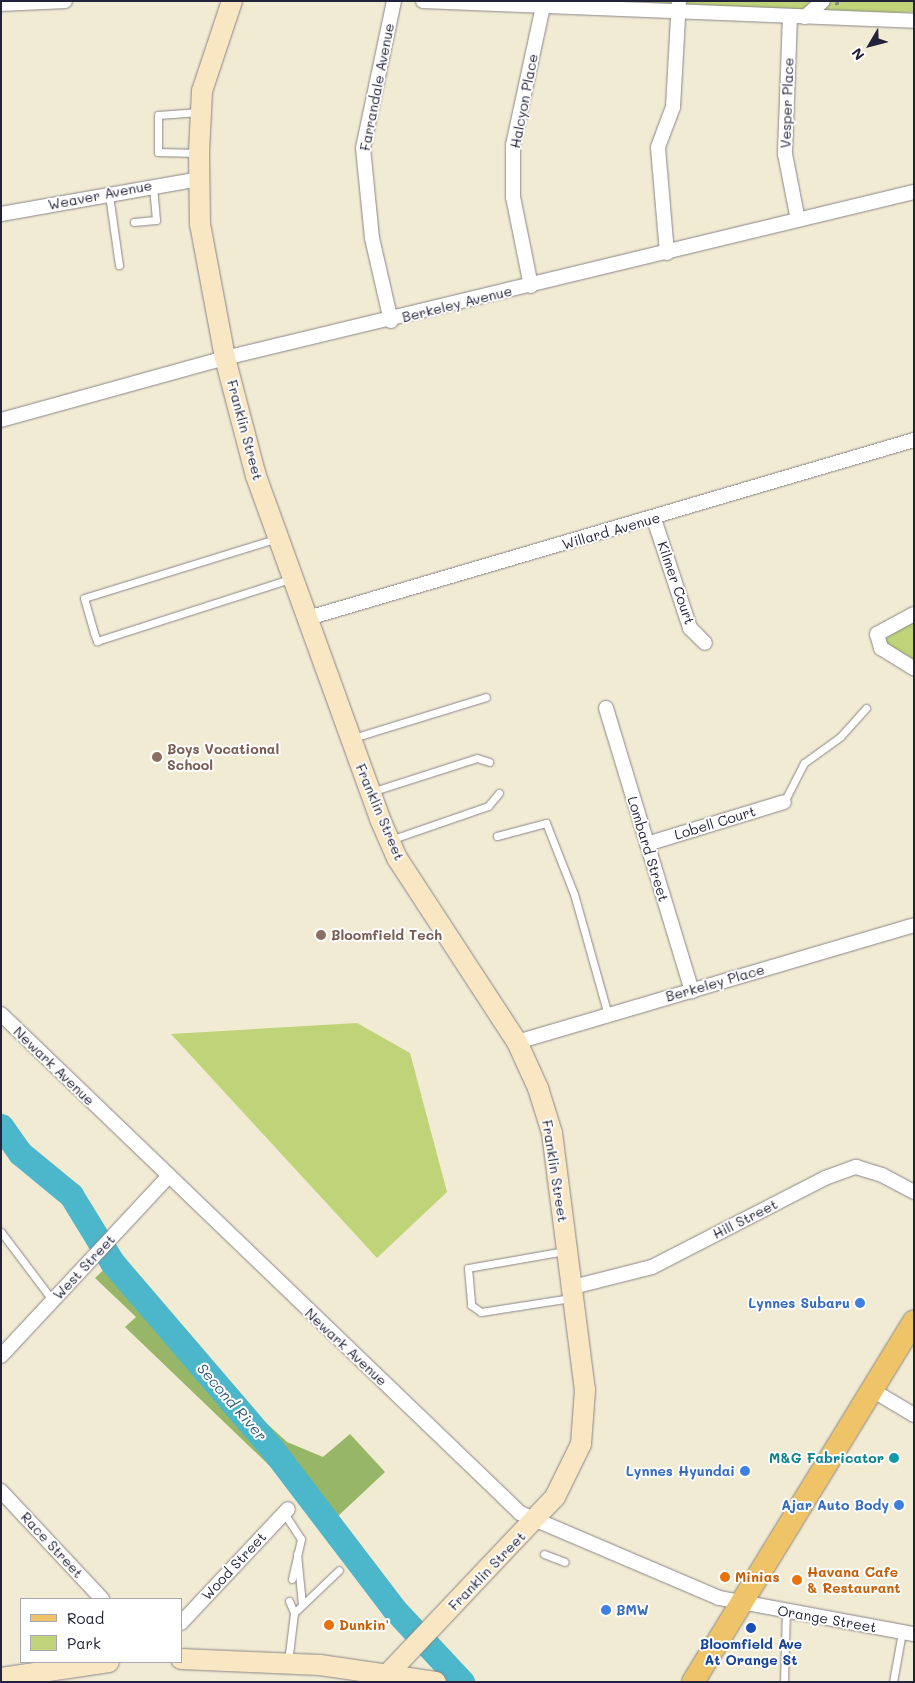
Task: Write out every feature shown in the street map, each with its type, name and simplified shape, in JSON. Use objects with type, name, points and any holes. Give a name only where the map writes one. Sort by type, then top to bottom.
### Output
[{"type":"main road","name":"Franklin Street","points":[[232,1],[202,91],[199,153],[200,224],[225,358],[256,476],[350,739],[390,840],[517,1042],[552,1133],[585,1390],[584,1431],[563,1485],[536,1520],[384,1677]]},
{"type":"main road","points":[[693,1682],[914,1321]]},
{"type":"main road","points":[[182,1658],[288,1662],[384,1677],[436,1682]]},
{"type":"main road","points":[[1,1678],[102,1663]]},
{"type":"street","points":[[1,4],[65,1]]},
{"type":"street","name":"Farrandale Avenue","points":[[392,321],[372,238],[363,148],[394,1]]},
{"type":"street","points":[[423,1],[543,6],[678,5],[790,16],[914,21]]},
{"type":"street","points":[[805,16],[822,1]]},
{"type":"street","points":[[667,253],[658,147],[673,107],[678,5]]},
{"type":"street","name":"Halcyon Place","points":[[531,286],[513,197],[513,145],[543,6]]},
{"type":"street","name":"Vesper Place","points":[[790,16],[785,154],[798,220]]},
{"type":"street","name":"Weaver Avenue","points":[[1,214],[109,195],[153,185],[199,179]]},
{"type":"street","name":"Berkeley Avenue","points":[[1,420],[225,358],[392,321],[914,192]]},
{"type":"street","name":"Willard Avenue","points":[[308,618],[654,519],[914,440]]},
{"type":"street","name":"Kilmer Court","points":[[654,519],[690,628],[705,643]]},
{"type":"street","points":[[914,614],[877,634],[881,648],[914,670]]},
{"type":"street","name":"Lombard Street","points":[[606,708],[692,991]]},
{"type":"street","name":"Lobell Court","points":[[647,844],[784,802]]},
{"type":"street","name":"Berkeley Place","points":[[517,1042],[914,925]]},
{"type":"street","name":"Newark Avenue","points":[[1,1014],[503,1498],[536,1520],[740,1604]]},
{"type":"street","name":"Hill Street","points":[[573,1292],[652,1268],[825,1178],[856,1167],[882,1174],[914,1192]]},
{"type":"street","name":"West Street","points":[[1,1356],[168,1177]]},
{"type":"street","points":[[872,1390],[914,1415]]},
{"type":"street","name":"Race Street","points":[[1,1490],[101,1598]]},
{"type":"street","name":"Wood Street","points":[[182,1622],[286,1511]]},
{"type":"street","name":"Orange Street","points":[[740,1604],[908,1633]]},
{"type":"lane","points":[[199,153],[158,152],[158,115],[201,112]]},
{"type":"lane","points":[[134,222],[156,220],[153,185]]},
{"type":"lane","points":[[109,195],[119,265]]},
{"type":"lane","points":[[278,537],[84,598],[97,641],[293,578]]},
{"type":"lane","points":[[350,739],[486,697]]},
{"type":"lane","points":[[784,802],[804,764],[840,737],[866,708]]},
{"type":"lane","points":[[370,792],[477,758],[489,762]]},
{"type":"lane","points":[[390,840],[488,806],[499,793]]},
{"type":"lane","points":[[496,836],[546,823],[574,894],[608,1015]]},
{"type":"lane","points":[[1,1232],[53,1301]]},
{"type":"lane","points":[[568,1250],[468,1268],[471,1305],[481,1312],[573,1292]]},
{"type":"lane","points":[[286,1511],[300,1535],[292,1579]]},
{"type":"lane","points":[[297,1554],[302,1604]]},
{"type":"lane","points":[[544,1554],[564,1562]]},
{"type":"lane","points":[[294,1613],[339,1570]]},
{"type":"lane","points":[[288,1662],[294,1613],[289,1601]]},
{"type":"lane","points":[[784,1682],[786,1612]]},
{"type":"lane","points":[[893,1682],[908,1633]]},
{"type":"green space","points":[[623,1],[914,1],[914,12],[862,14]]},
{"type":"green space","points":[[914,617],[914,660],[883,641]]},
{"type":"green space","points":[[357,1023],[410,1053],[447,1192],[377,1258],[171,1034]]},
{"type":"green space","points":[[112,1262],[194,1357],[287,1442],[323,1457],[350,1434],[385,1472],[337,1517],[275,1471],[125,1327],[136,1317],[95,1278]]},
{"type":"waterway","name":"Second River","points":[[1,1126],[20,1153],[71,1195],[112,1262],[273,1450],[394,1609],[462,1682]]},
{"type":"place","name":"Boys Vocational School","points":[[157,757]]},
{"type":"place","name":"Bloomfield Tech","points":[[321,935]]},
{"type":"place","name":"Lynnes Subaru","points":[[860,1303]]},
{"type":"place","name":"M&G Fabricator","points":[[894,1458]]},
{"type":"place","name":"Lynnes Hyundai","points":[[745,1471]]},
{"type":"place","name":"Ajar Auto Body","points":[[899,1505]]},
{"type":"place","name":"Minias","points":[[725,1577]]},
{"type":"place","name":"Havana Cafe & Restaurant","points":[[797,1580]]},
{"type":"place","name":"BMW","points":[[606,1610]]},
{"type":"place","name":"Dunkin'","points":[[329,1625]]},
{"type":"place","name":"Bloomfield Ave At Orange St","points":[[751,1628]]}]
